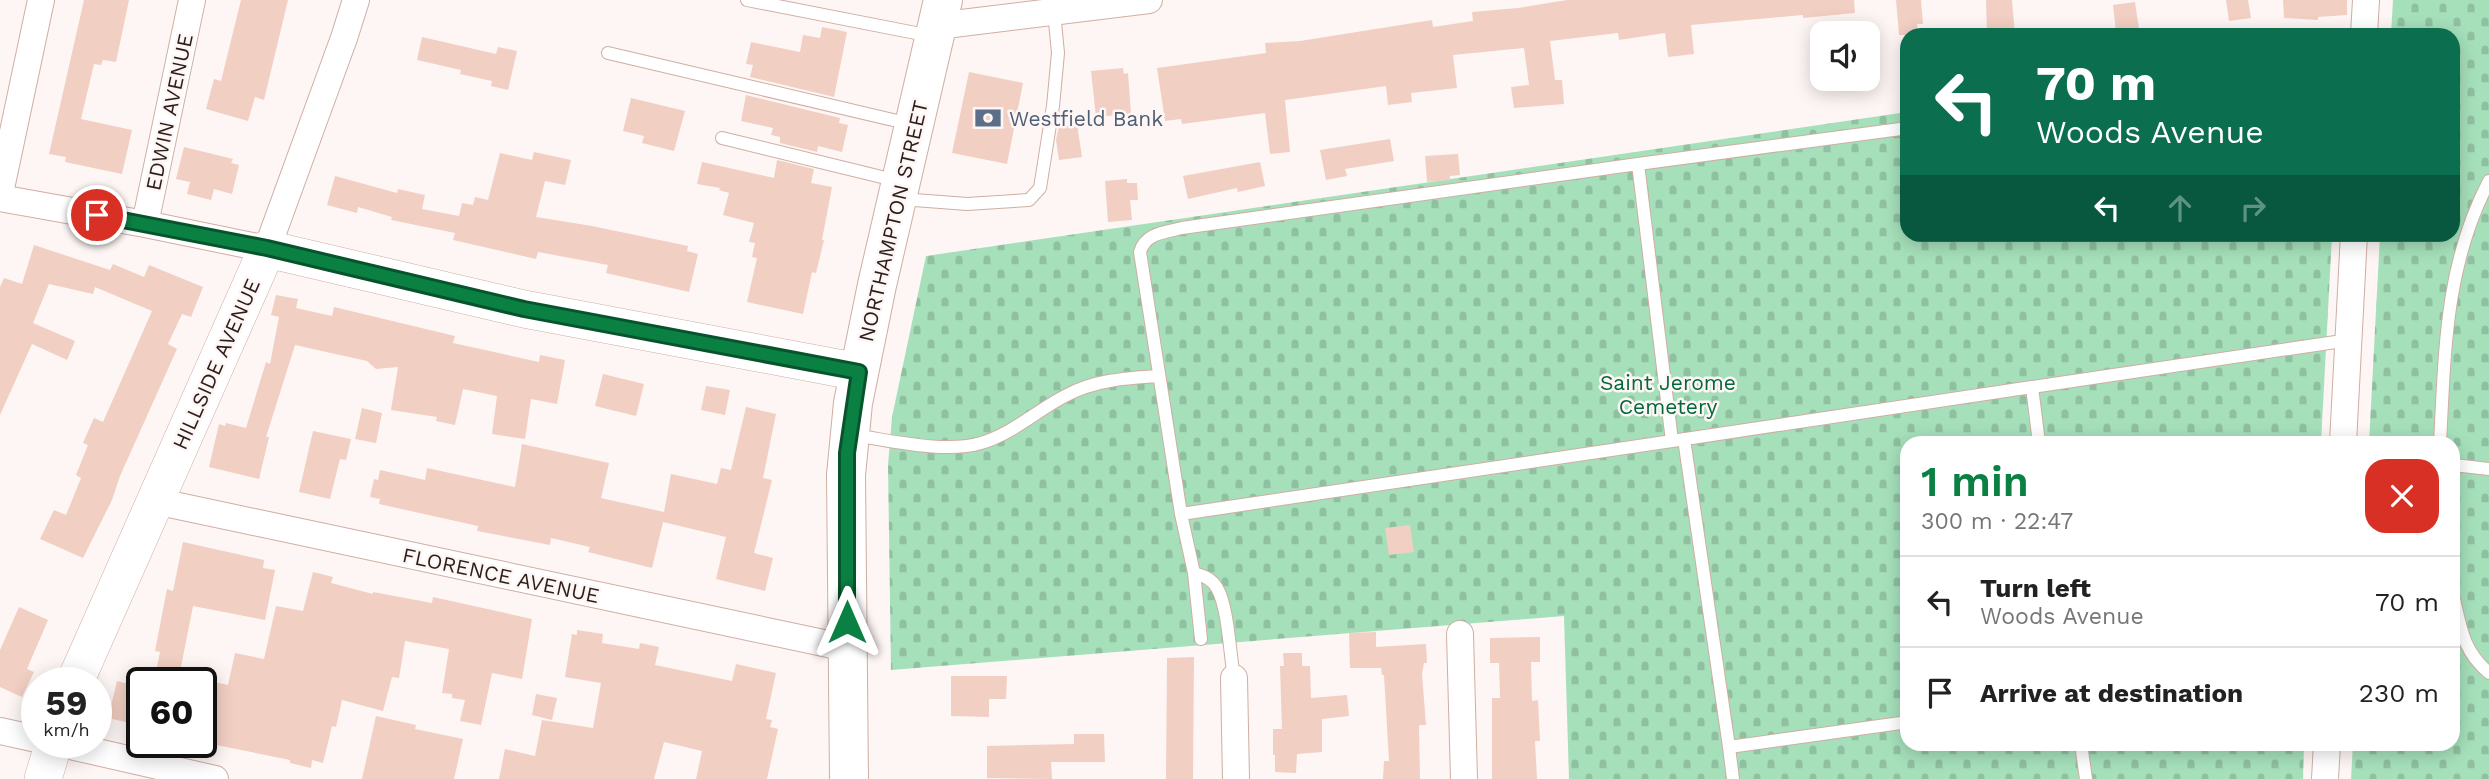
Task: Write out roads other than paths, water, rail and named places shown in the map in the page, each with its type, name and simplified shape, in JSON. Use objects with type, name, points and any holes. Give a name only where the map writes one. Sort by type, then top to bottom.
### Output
[{"type":"main road","name":"NORTHAMPTON STREET","points":[[849,779],[846,475],[848,435],[859,372],[938,14]]},
{"type":"street","points":[[41,0],[0,196],[267,248],[524,309],[859,372]]},
{"type":"street","name":"EDWIN AVENUE","points":[[145,224],[192,0]]},
{"type":"street","name":"HILLSIDE AVENUE","points":[[81,667],[267,248],[356,0]]},
{"type":"street","points":[[938,14],[1054,12],[1149,0]]},
{"type":"street","points":[[2364,28],[2366,0]]},
{"type":"street","points":[[2343,436],[2354,242]]},
{"type":"street","name":"FLORENCE AVENUE","points":[[155,502],[847,648]]},
{"type":"street","points":[[1461,634],[1464,779]]},
{"type":"street","points":[[1234,678],[1236,779]]},
{"type":"street","points":[[0,731],[21,736]]},
{"type":"street","points":[[2325,779],[2327,751]]},
{"type":"street","points":[[112,755],[215,779]]},
{"type":"street","points":[[43,779],[49,758]]},
{"type":"lane","points":[[747,0],[938,14]]},
{"type":"lane","points":[[722,138],[899,190],[967,204],[1029,200],[1040,188],[1053,106],[1058,53],[1054,12]]},
{"type":"lane","points":[[608,53],[914,125]]},
{"type":"lane","points":[[1201,639],[1194,573],[1181,514],[1140,252],[1143,244],[1153,236],[1182,228],[1900,129]]},
{"type":"lane","points":[[1638,164],[1678,440],[1734,779]]},
{"type":"lane","points":[[2440,436],[2449,301],[2469,225],[2489,181]]},
{"type":"lane","points":[[1181,514],[2349,340]]},
{"type":"lane","points":[[848,435],[934,446],[980,444],[1079,389],[1116,379],[1159,376]]},
{"type":"lane","points":[[2032,387],[2038,436]]},
{"type":"lane","points":[[2460,466],[2489,469]]},
{"type":"lane","points":[[1194,573],[1205,576],[1216,586],[1222,598],[1234,678]]},
{"type":"lane","points":[[2460,628],[2475,661],[2489,673]]},
{"type":"lane","points":[[1729,747],[1900,723]]},
{"type":"lane","points":[[2082,751],[2086,779]]},
{"type":"place","name":"Westfield Bank","points":[[988,118]]},
{"type":"park label","name":"Saint Jerome Cemetery","points":[[1668,394]]}]
